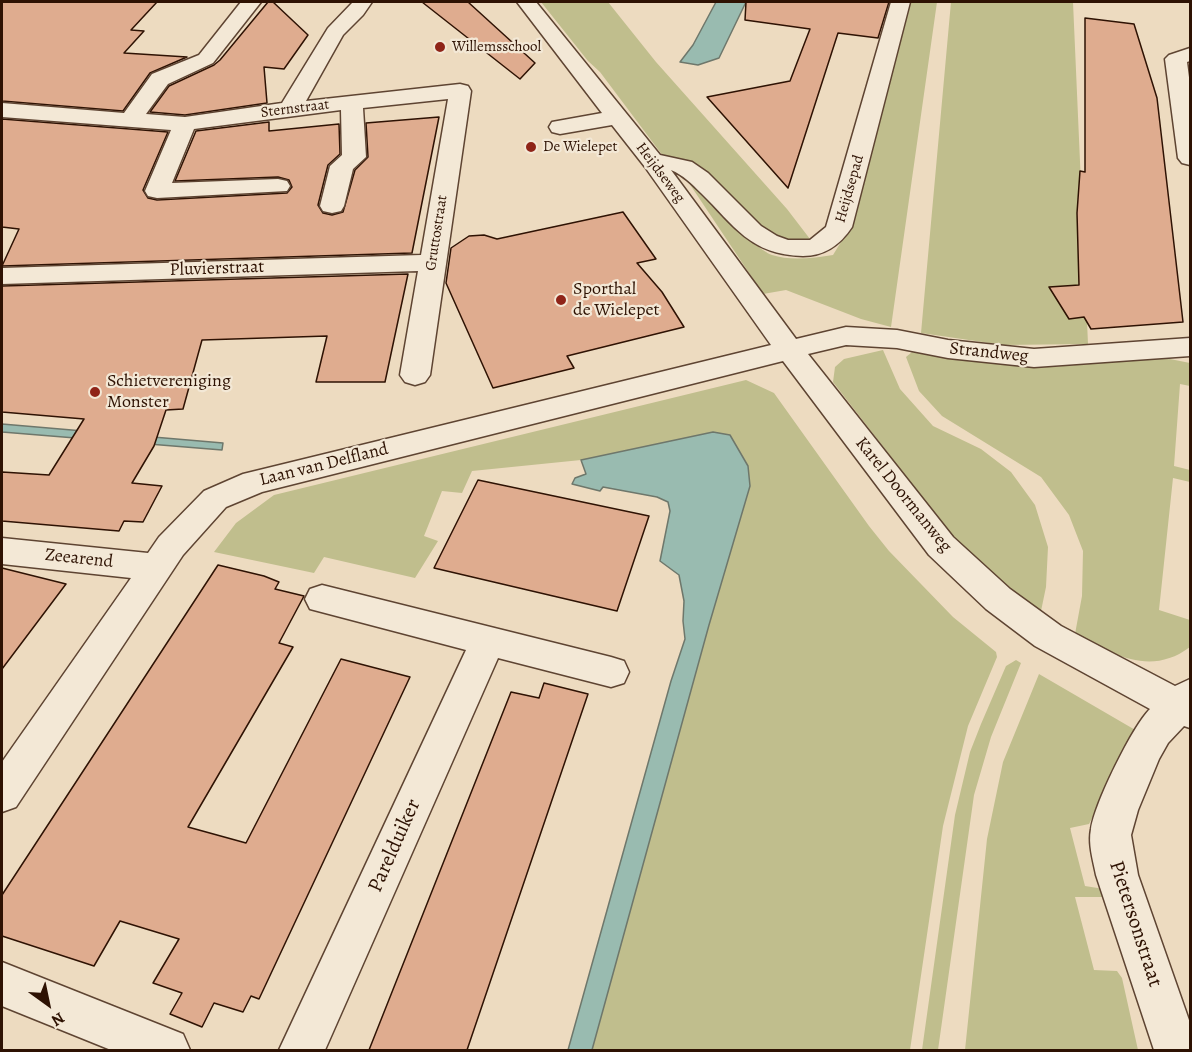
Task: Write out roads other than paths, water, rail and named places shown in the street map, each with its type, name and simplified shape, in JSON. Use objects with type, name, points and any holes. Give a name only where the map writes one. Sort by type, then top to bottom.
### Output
[{"type":"street","points":[[130,120],[160,79],[206,59],[251,2]]},
{"type":"street","points":[[290,109],[335,32],[362,2]]},
{"type":"street","name":"Heijdseweg","points":[[526,2],[653,162],[789,348]]},
{"type":"street","name":"Heijdsepad","points":[[653,162],[682,165],[698,177],[748,231],[769,241],[799,249],[825,244],[839,227],[901,2]]},
{"type":"street","points":[[1183,57],[1191,158]]},
{"type":"street","name":"Sternstraat","points":[[2,110],[185,124],[290,109],[460,91]]},
{"type":"street","name":"Gruttostraat","points":[[415,375],[460,91]]},
{"type":"street","points":[[332,206],[342,166],[354,157],[351,102]]},
{"type":"street","points":[[560,127],[616,117]]},
{"type":"street","points":[[185,124],[157,191],[278,186]]},
{"type":"street","name":"Pluvierstraat","points":[[2,276],[432,263]]},
{"type":"street","name":"Strandweg","points":[[789,348],[846,336],[897,339],[948,349],[1034,358],[1191,347]]},
{"type":"street","name":"Laan van Delfland","points":[[2,794],[171,546],[215,499],[254,482],[789,348]]},
{"type":"street","name":"Karel Doormanweg","points":[[789,348],[941,546],[998,599],[1048,636],[1187,705]]},
{"type":"street","name":"Zeearend","points":[[2,551],[156,567]]},
{"type":"street","points":[[322,599],[611,672]]},
{"type":"street","name":"Parelduiker","points":[[302,1050],[488,641]]},
{"type":"street","name":"Pietersonstraat","points":[[1177,1050],[1117,875],[1111,830],[1154,731],[1187,705]]},
{"type":"street","points":[[2,984],[167,1050]]},
{"type":"water","points":[[716,2],[746,2],[719,58],[698,65],[680,62],[693,45]]},
{"type":"water","points":[[2,424],[223,443],[222,450],[2,432]]},
{"type":"water","points":[[713,432],[730,435],[748,466],[750,486],[709,625],[592,1050],[568,1050],[671,681],[685,639],[684,601],[679,575],[660,561],[670,511],[668,502],[657,497],[603,487],[600,491],[572,484],[575,478],[586,474],[581,460]]},
{"type":"place","name":"Willemsschool","points":[[440,47]]},
{"type":"place","name":"De Wielepet","points":[[531,147]]},
{"type":"place","name":"Sporthal de Wielepet","points":[[561,300]]},
{"type":"place","name":"Schietvereniging Monster","points":[[95,392]]}]
